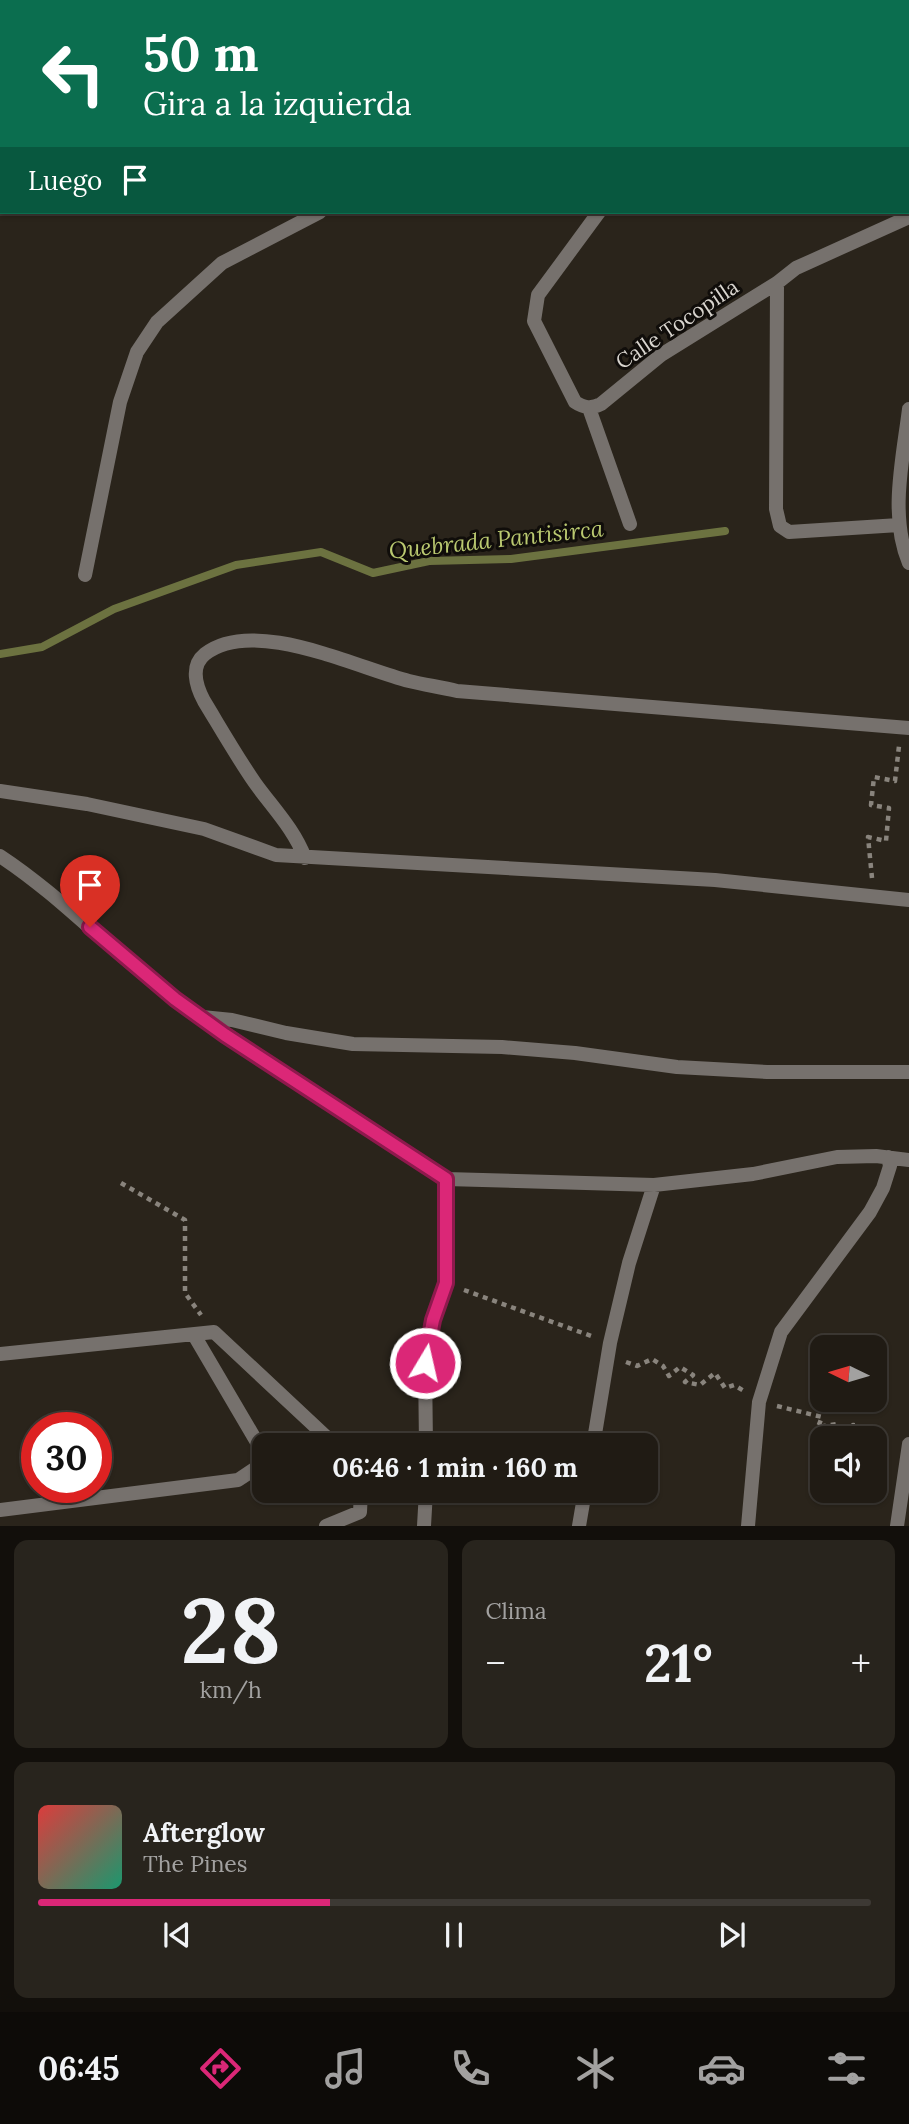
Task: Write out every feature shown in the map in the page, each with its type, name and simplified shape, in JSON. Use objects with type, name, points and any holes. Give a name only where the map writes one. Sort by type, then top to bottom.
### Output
[{"type":"street","points":[[85,575],[120,402],[138,352],[150,332],[157,322],[222,263],[316,214]]},
{"type":"street","points":[[598,214],[538,295],[534,321],[575,402],[589,408],[630,524]]},
{"type":"street","name":"Calle Tocopilla","points":[[589,408],[601,404],[661,355],[777,283],[796,268],[909,218]]},
{"type":"street","points":[[777,283],[776,509],[779,526],[789,532],[899,525]]},
{"type":"street","points":[[909,408],[899,525],[909,564]]},
{"type":"street","points":[[305,858],[295,832],[235,755],[203,699],[195,668],[200,658],[215,646],[238,640],[271,642],[329,656],[410,681],[457,691],[909,727]]},
{"type":"street","points":[[0,792],[87,804],[204,829],[276,855],[528,867],[715,880],[909,900]]},
{"type":"street","points":[[0,856],[175,999],[225,1035],[446,1179],[654,1185],[753,1174],[837,1157],[888,1157],[909,1160]]},
{"type":"street","points":[[202,1017],[232,1020],[286,1033],[353,1044],[502,1047],[677,1066],[767,1072],[909,1072]]},
{"type":"street","points":[[748,1525],[760,1402],[781,1332],[870,1212],[884,1188],[890,1166],[888,1157]]},
{"type":"street","points":[[426,1433],[425,1363],[433,1320],[446,1283],[446,1179]]},
{"type":"street","points":[[595,1433],[610,1343],[629,1263],[654,1185]]},
{"type":"street","points":[[0,1354],[214,1332],[322,1433]]},
{"type":"street","points":[[0,1510],[238,1480],[262,1464],[258,1444],[194,1335]]},
{"type":"street","points":[[897,1525],[909,1444]]},
{"type":"street","points":[[327,1525],[360,1512],[360,1503]]},
{"type":"street","points":[[424,1525],[425,1503]]},
{"type":"street","points":[[579,1525],[583,1503]]},
{"type":"path","points":[[873,896],[868,837],[886,841],[889,808],[871,805],[874,777],[895,781],[900,733],[882,731],[883,724]]},
{"type":"path","points":[[121,1183],[185,1220],[185,1293],[214,1332]]},
{"type":"path","points":[[446,1283],[610,1343],[626,1345],[625,1361],[631,1365],[637,1366],[652,1359],[663,1366],[668,1376],[680,1367],[693,1375],[685,1382],[700,1385],[715,1373],[725,1388],[734,1385],[760,1402],[822,1418],[818,1426]]},
{"type":"waterway","name":"Quebrada Pantisirca","points":[[0,654],[42,647],[114,609],[236,565],[321,552],[373,573],[429,561],[511,559],[725,531]]},
{"type":"route","points":[[90,927],[175,999],[225,1035],[446,1179],[446,1283],[433,1320],[425,1363]]}]
